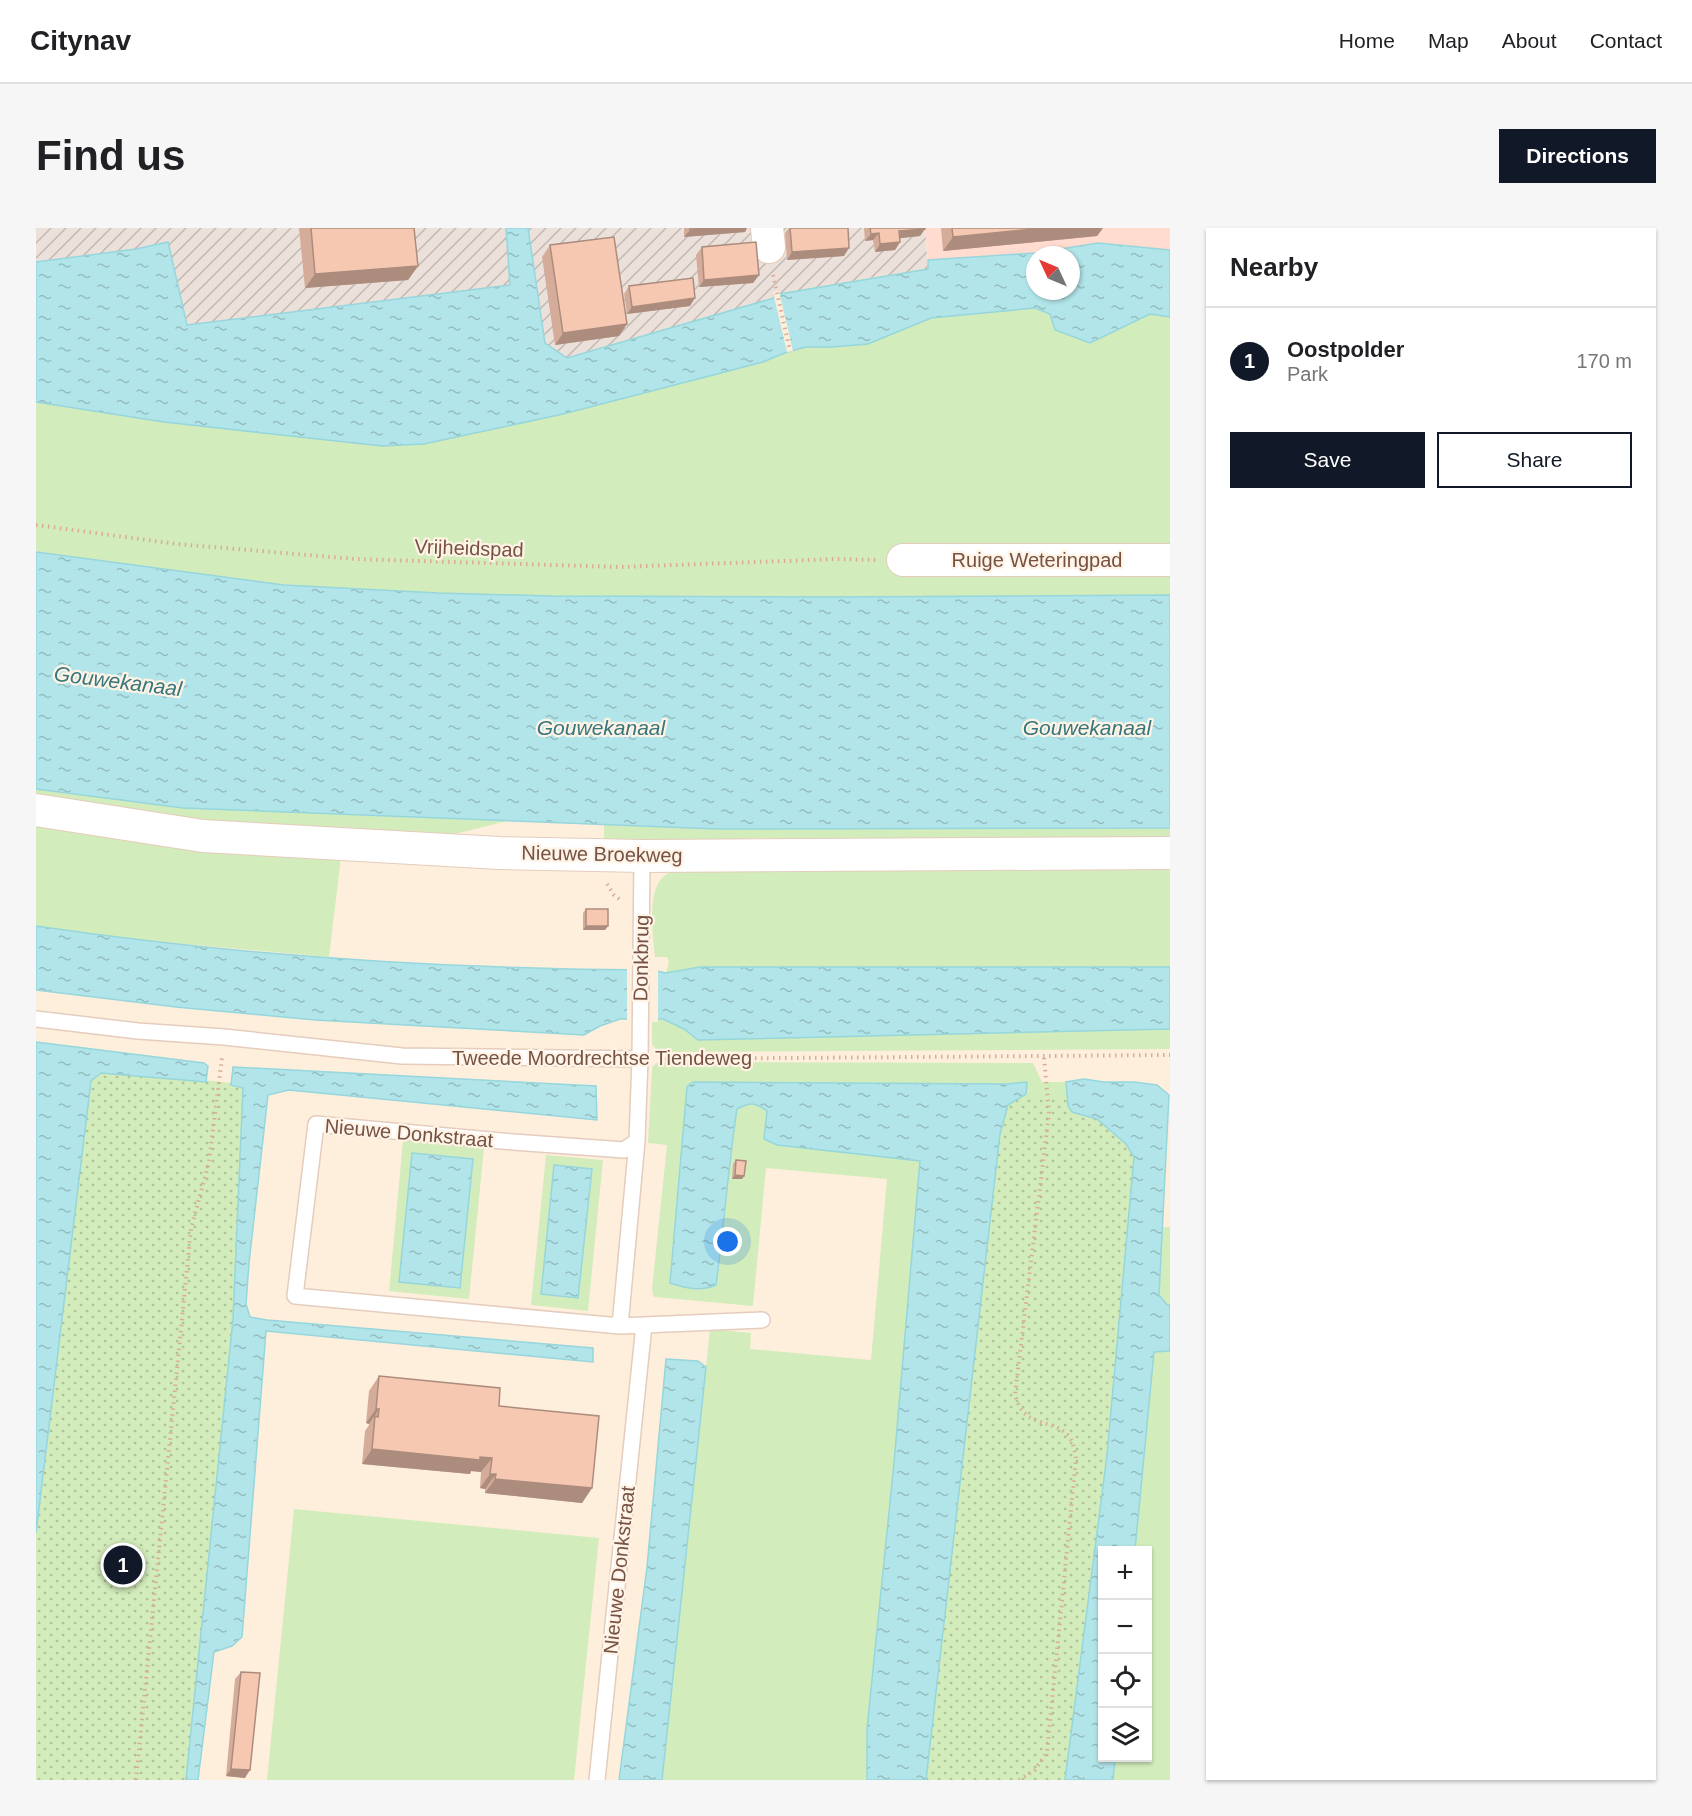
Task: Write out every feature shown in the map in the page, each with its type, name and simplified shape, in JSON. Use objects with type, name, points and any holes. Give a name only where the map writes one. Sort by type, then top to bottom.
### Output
[{"type":"street","name":"Ruige Weteringpad","points":[[903,560],[1170,560]]},
{"type":"street","name":"Nieuwe Broekweg","points":[[36,810],[203,836],[499,852],[642,856],[1170,853]]},
{"type":"lane","name":"Donkbrug","points":[[640,1059],[642,856]]},
{"type":"lane","name":"Tweede Moordrechtse Tiendeweg","points":[[36,1019],[402,1056],[640,1059]]},
{"type":"lane","points":[[620,1326],[637,1141],[640,1059]]},
{"type":"lane","name":"Nieuwe Donkstraat","points":[[637,1141],[624,1150],[316,1124],[295,1296],[620,1326],[762,1320]]},
{"type":"lane","name":"Nieuwe Donkstraat","points":[[597,1780],[644,1324]]},
{"type":"path","points":[[768,238],[790,351]]},
{"type":"path","name":"Vrijheidspad","points":[[36,525],[177,544],[355,559],[620,567],[837,559],[903,560]]},
{"type":"path","points":[[136,1780],[191,1229],[209,1162],[224,1037]]},
{"type":"path","name":"Tweede Moordrechtse Tiendeweg","points":[[640,1059],[1170,1055]]},
{"type":"path","points":[[1019,1780],[1035,1770],[1047,1752],[1076,1459],[1070,1438],[1062,1430],[1024,1415],[1015,1394],[1049,1113],[1044,1057]]},
{"type":"shaded area","points":[[36,228],[506,228],[511,285],[187,325],[168,242],[136,249],[36,262]]},
{"type":"shaded area","points":[[528,228],[925,228],[928,269],[863,279],[774,298],[566,358],[545,343]]},
{"type":"shaded area","points":[[925,228],[1170,228],[1170,250],[1098,243],[1079,246],[1026,246],[1026,254],[928,260]]},
{"type":"green space","points":[[1035,308],[1051,314],[1090,343],[1150,314],[1170,317],[1170,595],[828,597],[551,596],[438,593],[284,585],[36,552],[36,402],[164,422],[382,446],[424,444],[563,414],[763,362],[806,347],[868,344],[931,318]]},
{"type":"green space","points":[[36,789],[183,808],[507,821],[419,843],[343,840],[329,957],[119,938],[36,926]]},
{"type":"green space","points":[[604,825],[718,829],[1170,828],[1170,845],[784,841],[753,838],[731,840],[713,847],[604,846]]},
{"type":"green space","points":[[1170,862],[1170,967],[700,967],[666,973],[669,962],[667,957],[655,957],[652,914],[655,892],[664,876],[681,867]]},
{"type":"green space","points":[[652,1019],[677,1025],[698,1040],[1170,1029],[1170,1049],[658,1052],[652,1044]]},
{"type":"green space","points":[[658,1062],[1033,1063],[1042,1082],[1066,1082],[1068,1106],[1000,1134],[1027,1082],[687,1087],[670,1282],[692,1289],[732,1144],[737,1109],[752,1104],[767,1111],[764,1139],[777,1145],[920,1160],[894,1463],[867,1729],[867,1780],[662,1780],[710,1329],[751,1333],[750,1349],[871,1360],[887,1179],[766,1168],[753,1306],[655,1297],[652,1289],[667,1145],[648,1143],[652,1069]]},
{"type":"green space","points":[[66,1065],[259,1086],[189,1780],[36,1780],[36,1350]]},
{"type":"green space","points":[[989,1094],[1092,1102],[1128,1133],[1152,1189],[1103,1546],[1098,1546],[1098,1621],[1089,1780],[912,1780]]},
{"type":"green space","points":[[403,1141],[484,1148],[469,1299],[389,1291]]},
{"type":"green space","points":[[546,1155],[603,1160],[588,1311],[531,1305]],"holes":[[[554,1165],[592,1169],[578,1297],[541,1294]]]},
{"type":"green space","points":[[1162,1227],[1170,1227],[1170,1305],[1167,1305],[1159,1295]]},
{"type":"green space","points":[[1170,1351],[1170,1780],[1113,1780],[1115,1762],[1152,1762],[1152,1546],[1135,1546],[1154,1352]]},
{"type":"green space","points":[[294,1509],[599,1538],[574,1780],[267,1780]]},
{"type":"water","points":[[506,228],[528,228],[545,343],[567,358],[774,298],[774,295],[928,269],[928,260],[1026,254],[1026,300],[1080,300],[1079,246],[1098,243],[1170,250],[1170,317],[1150,314],[1090,343],[1055,330],[1050,314],[1035,308],[931,318],[868,344],[806,347],[763,362],[563,414],[424,444],[382,446],[164,422],[36,402],[36,262],[136,249],[168,242],[187,325],[510,285]]},
{"type":"water","name":"Gouwekanaal","points":[[36,552],[284,585],[438,593],[551,596],[828,597],[1170,595],[1170,828],[718,829],[183,808],[36,789]]},
{"type":"water","points":[[36,926],[267,953],[498,967],[653,970],[666,973],[700,967],[1170,967],[1170,1029],[698,1040],[684,1029],[663,1019],[620,1019],[584,1035],[315,1020],[176,1007],[36,990]]},
{"type":"water","points":[[36,1042],[204,1063],[208,1066],[206,1082],[101,1073],[91,1081],[36,1533]]},
{"type":"water","points":[[233,1067],[596,1086],[597,1120],[289,1090],[268,1095],[246,1304],[250,1317],[267,1320],[593,1348],[593,1362],[266,1331],[242,1637],[232,1646],[214,1652],[198,1780],[186,1780],[233,1319],[243,1088],[231,1085]]},
{"type":"water","points":[[1084,1079],[1134,1082],[1157,1085],[1169,1095],[1159,1295],[1167,1305],[1170,1305],[1170,1351],[1154,1352],[1135,1546],[1098,1546],[1098,1762],[1115,1762],[1113,1780],[1065,1780],[1107,1455],[1134,1157],[1126,1144],[1097,1119],[1072,1112],[1068,1106],[1066,1082]]},
{"type":"water","points":[[693,1082],[1007,1084],[1027,1082],[1026,1094],[1008,1105],[1000,1134],[926,1780],[867,1780],[867,1729],[894,1463],[920,1161],[777,1145],[764,1139],[767,1111],[752,1104],[737,1109],[716,1285],[698,1289],[670,1283],[687,1087]]},
{"type":"water","points":[[412,1153],[473,1159],[460,1288],[399,1282]]},
{"type":"water","points":[[554,1165],[592,1169],[578,1298],[541,1294]]},
{"type":"water","points":[[666,1359],[698,1361],[706,1367],[662,1780],[619,1780],[647,1567]]},
{"type":"pier","points":[[779,291],[793,351],[787,352],[773,292]]},
{"type":"pier","points":[[627,967],[658,968],[658,1022],[627,1022]]},
{"type":"building","points":[[311,228],[414,228],[418,266],[315,274]]},
{"type":"building","points":[[790,228],[848,228],[849,248],[792,252]]},
{"type":"building","points":[[870,228],[925,229],[899,231],[900,242],[880,244],[879,233],[871,234]]},
{"type":"building","points":[[952,228],[1043,228],[953,237]]},
{"type":"building","points":[[614,237],[627,324],[563,333],[550,245]]},
{"type":"building","points":[[756,242],[759,275],[704,280],[702,247]]},
{"type":"building","points":[[693,278],[695,298],[632,307],[629,286]]},
{"type":"building","points":[[586,909],[608,909],[608,926],[586,926]]},
{"type":"building","points":[[736,1160],[746,1161],[744,1176],[735,1175]]},
{"type":"building","points":[[379,1376],[500,1388],[499,1406],[599,1416],[592,1488],[495,1479],[496,1474],[490,1474],[492,1458],[480,1457],[480,1460],[372,1449],[375,1416],[378,1417],[379,1409],[376,1409]]},
{"type":"building","points":[[241,1672],[260,1673],[250,1770],[231,1769]]},
{"type":"place","name":"Oostpolder","points":[[123,1565]]}]
